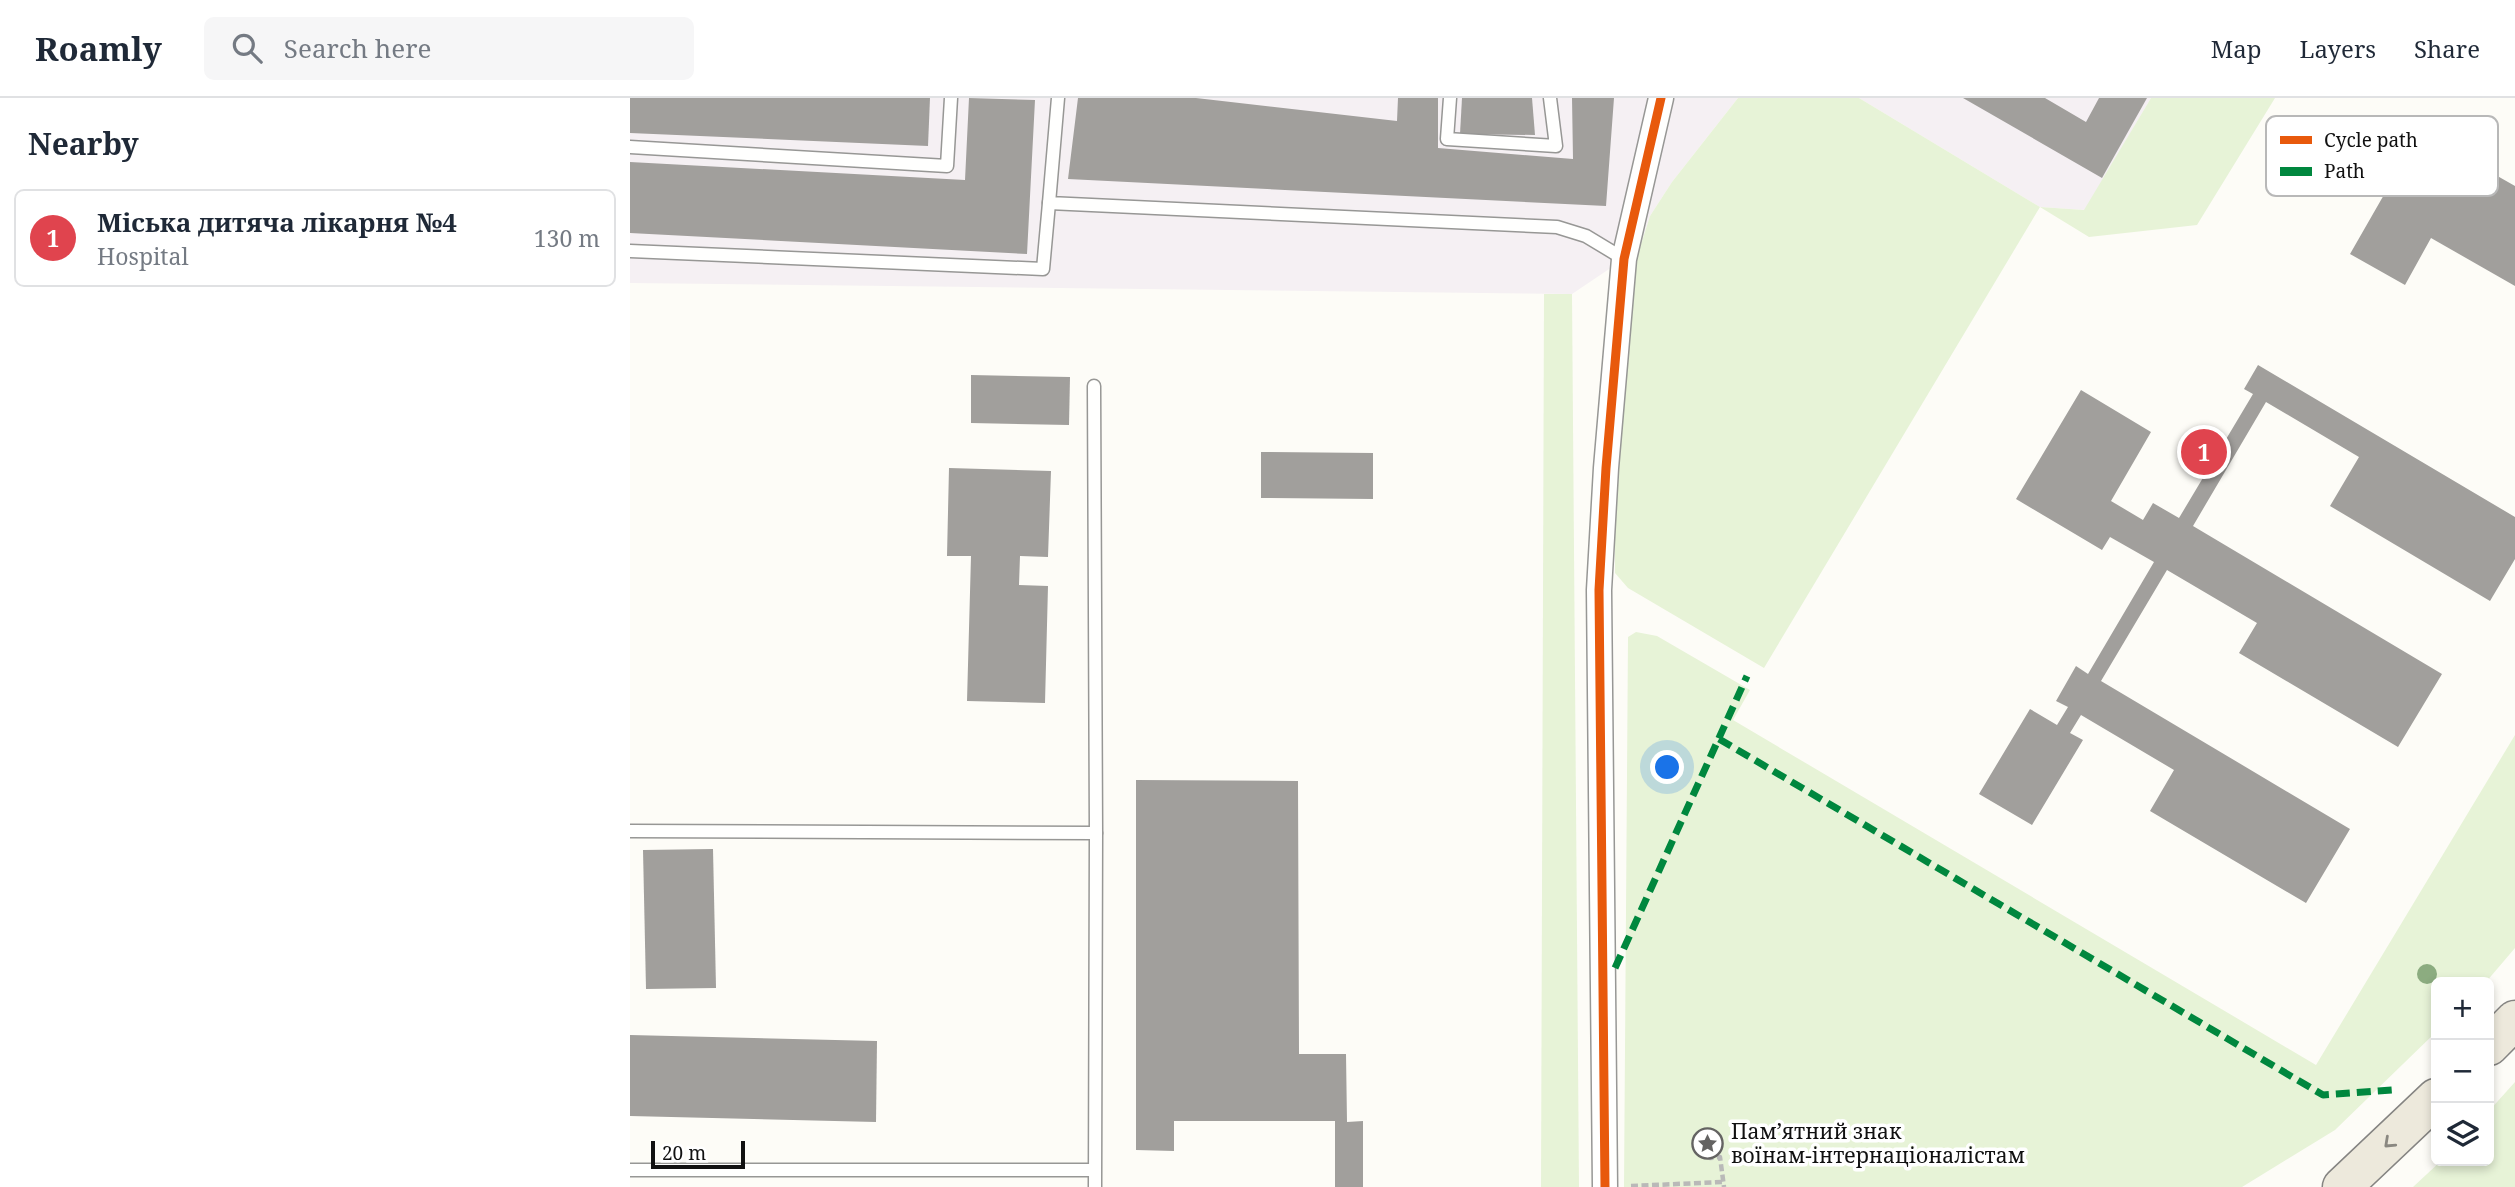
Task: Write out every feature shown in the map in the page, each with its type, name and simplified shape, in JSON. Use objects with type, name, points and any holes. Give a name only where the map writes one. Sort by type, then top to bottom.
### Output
[{"type":"main road","points":[[2494,1041],[2515,1020]]},
{"type":"main road","points":[[2342,1187],[2431,1103]]},
{"type":"street","points":[[1605,1187],[1599,590],[1606,468],[1624,259],[1661,98]]},
{"type":"lane","points":[[630,147],[947,166],[951,98]]},
{"type":"lane","points":[[630,251],[1043,269],[1058,98]]},
{"type":"lane","points":[[1450,98],[1447,139],[1556,146],[1550,98]]},
{"type":"lane","points":[[1049,203],[1557,226],[1586,236],[1624,259]]},
{"type":"lane","points":[[1094,386],[1095,1187]]},
{"type":"lane","points":[[630,831],[1096,833]]},
{"type":"lane","points":[[630,1170],[1094,1170]]},
{"type":"path","points":[[1627,1186],[1724,1184],[1720,1157],[1710,1158],[1708,1144]]},
{"type":"shaded area","points":[[630,98],[1738,98],[1672,182],[1650,216],[1636,260],[1624,259],[1572,294],[630,283]]},
{"type":"shaded area","points":[[1859,98],[2151,98],[2085,210],[2040,207]]},
{"type":"green space","points":[[1738,98],[1859,98],[2040,207],[1764,668],[1628,588],[1615,573],[1615,469],[1636,260],[1650,216],[1672,182]]},
{"type":"green space","points":[[2151,98],[2275,98],[2197,225],[2089,237],[2040,207],[2084,210]]},
{"type":"green space","points":[[1544,294],[1572,294],[1579,1187],[1541,1187]]},
{"type":"green space","points":[[1636,632],[1657,636],[1750,690],[1733,720],[2316,1065],[2515,735],[2515,948],[2490,977],[2431,977],[2431,1037],[2335,1130],[2242,1187],[1624,1187],[1628,637]]},
{"type":"green space","points":[[2515,1082],[2515,1187],[2413,1187],[2436,1166],[2494,1166],[2494,1105]]},
{"type":"building","points":[[630,98],[930,98],[928,146],[630,133]]},
{"type":"building","points":[[969,98],[1035,100],[1027,254],[630,233],[630,162],[965,180]]},
{"type":"building","points":[[1078,98],[1196,98],[1397,121],[1398,98],[1438,98],[1438,148],[1573,159],[1572,98],[1614,98],[1606,206],[1068,179]]},
{"type":"building","points":[[1462,98],[1532,98],[1535,135],[1460,134]]},
{"type":"building","points":[[1963,98],[2045,98],[2086,122],[2099,98],[2147,98],[2102,178]]},
{"type":"building","points":[[2498,176],[2515,186],[2515,286],[2431,238],[2405,285],[2350,254],[2383,196],[2498,196]]},
{"type":"building","points":[[2258,365],[2515,517],[2515,559],[2490,601],[2330,506],[2359,457],[2266,402],[2193,526],[2442,674],[2398,747],[2239,653],[2257,623],[2167,570],[2101,681],[2350,829],[2306,903],[2150,811],[2174,770],[2081,715],[2070,733],[2083,740],[2032,825],[1979,794],[2030,709],[2057,725],[2068,707],[2056,701],[2076,666],[2088,674],[2154,562],[2110,537],[2102,550],[2016,499],[2081,390],[2151,432],[2111,501],[2143,520],[2153,503],[2179,518],[2253,394],[2244,389]]},
{"type":"building","points":[[971,375],[1070,377],[1069,425],[971,423]]},
{"type":"building","points":[[1261,452],[1373,453],[1373,499],[1261,498]]},
{"type":"building","points":[[949,468],[1051,471],[1048,557],[1020,556],[1019,585],[1048,586],[1045,703],[967,701],[971,556],[947,556]]},
{"type":"building","points":[[1136,780],[1298,781],[1299,1054],[1346,1054],[1347,1122],[1363,1121],[1363,1187],[1335,1187],[1335,1121],[1174,1121],[1174,1151],[1136,1150]]},
{"type":"building","points":[[713,849],[716,988],[646,989],[643,850]]},
{"type":"building","points":[[630,1035],[877,1041],[876,1122],[630,1116]]},
{"type":"marked path","points":[[1615,968],[1747,676]]},
{"type":"marked path","points":[[1719,739],[2323,1095],[2392,1090]]},
{"type":"cycle path","points":[[1605,1187],[1599,590],[1606,468],[1624,259],[1661,98]]},
{"type":"place","name":"Міська дитяча лікарня №4","points":[[2204,452]]},
{"type":"place","name":"Пам’ятний знак воїнам-інтернаціоналістам","points":[[1708,1144]]}]
